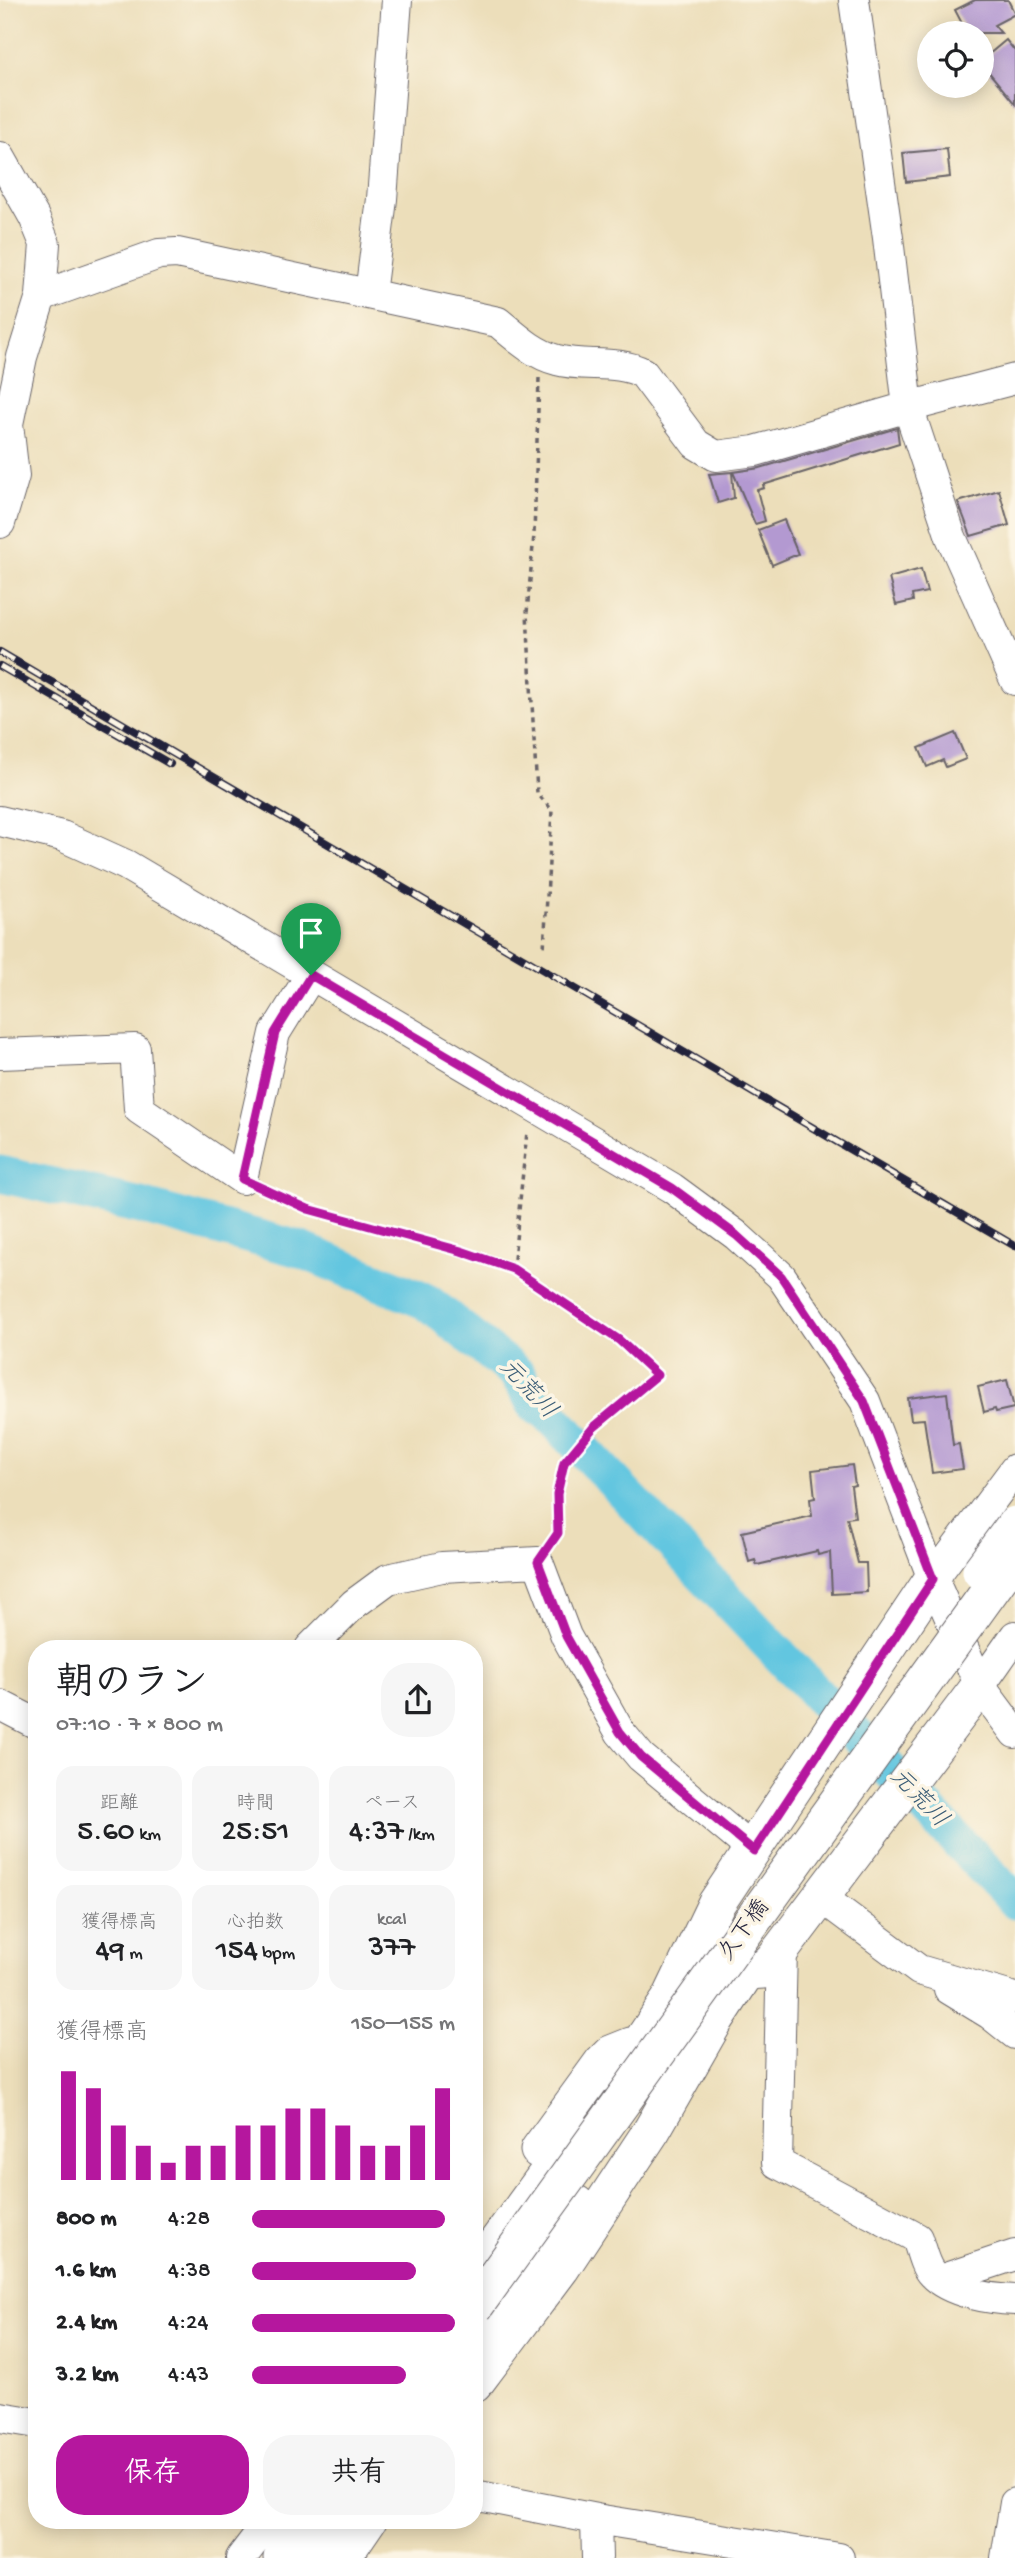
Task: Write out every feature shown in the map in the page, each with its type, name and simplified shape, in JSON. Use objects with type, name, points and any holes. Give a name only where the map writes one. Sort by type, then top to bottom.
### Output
[{"type":"main road","points":[[690,1961],[729,1919],[1015,1525]]},
{"type":"main road","name":"久下橋","points":[[483,2295],[1015,1556]]},
{"type":"main road","points":[[483,2262],[642,2043],[671,1998],[716,1904],[754,1851],[933,1579]]},
{"type":"main road","points":[[780,1936],[1015,1594]]},
{"type":"main road","points":[[483,2372],[561,2268],[652,2130],[696,2052],[747,1971],[821,1897],[980,1686]]},
{"type":"main road","points":[[483,2226],[603,2062],[619,2049],[642,2043]]},
{"type":"main road","points":[[483,2330],[665,2083],[696,2052]]},
{"type":"main road","points":[[282,2558],[299,2529]]},
{"type":"main road","points":[[294,2558],[315,2529]]},
{"type":"main road","points":[[315,2558],[337,2529]]},
{"type":"street","points":[[370,294],[382,200],[397,0]]},
{"type":"street","points":[[853,0],[888,237],[908,407],[951,537],[1015,680]]},
{"type":"street","points":[[0,157],[46,244],[41,296],[22,357],[8,424],[14,476],[0,523]]},
{"type":"street","points":[[41,296],[159,254],[177,253],[498,322],[524,345],[557,360],[630,366],[643,373],[696,444],[716,456],[755,451],[1015,379]]},
{"type":"street","points":[[0,821],[62,836],[126,865],[672,1188],[736,1235],[781,1276],[864,1401],[933,1579],[980,1686],[1015,1733]]},
{"type":"street","points":[[0,1054],[135,1049],[138,1109],[242,1179],[275,1033],[311,975]]},
{"type":"street","points":[[933,1579],[1015,1469]]},
{"type":"street","points":[[318,1640],[354,1604],[388,1579],[442,1567],[538,1562],[566,1636],[620,1732],[641,1757],[754,1851]]},
{"type":"street","points":[[980,1686],[1015,1636]]},
{"type":"street","points":[[0,1705],[28,1719]]},
{"type":"street","points":[[821,1897],[919,1970],[990,2014],[1015,2034]]},
{"type":"street","points":[[780,1936],[777,2163],[916,2238],[930,2273],[940,2280],[988,2299],[1015,2300]]},
{"type":"street","points":[[919,1970],[1015,1998]]},
{"type":"street","points":[[940,2280],[1015,2255]]},
{"type":"street","points":[[0,2417],[28,2422]]},
{"type":"street","points":[[483,2497],[596,2519],[839,2558]]},
{"type":"street","points":[[1006,2558],[1015,2504]]},
{"type":"street","points":[[596,2519],[597,2558]]},
{"type":"street","points":[[241,2558],[263,2529]]},
{"type":"street","points":[[346,2558],[366,2529]]},
{"type":"path","points":[[539,352],[534,535],[527,613],[537,793],[552,810],[544,949]]},
{"type":"path","points":[[513,1269],[530,1102]]},
{"type":"path","points":[[242,1179],[308,1209],[461,1251],[513,1269],[619,1340],[657,1375],[593,1428],[564,1463],[557,1494],[558,1533],[538,1562]]},
{"type":"building","points":[[975,0],[1008,0],[1015,14],[994,25],[994,21],[961,21],[955,10]]},
{"type":"building","points":[[1006,40],[1015,51],[1015,104],[994,79],[994,50]]},
{"type":"building","points":[[947,149],[950,177],[906,182],[903,153]]},
{"type":"building","points":[[897,428],[899,443],[763,485],[764,488],[757,490],[765,521],[755,524],[733,472],[760,468]]},
{"type":"building","points":[[732,472],[734,498],[718,503],[709,474]]},
{"type":"building","points":[[999,490],[1009,525],[971,536],[958,502]]},
{"type":"building","points":[[784,520],[798,554],[772,565],[758,530]]},
{"type":"building","points":[[921,569],[927,592],[912,595],[913,601],[896,605],[889,578]]},
{"type":"building","points":[[955,733],[966,759],[946,767],[943,760],[927,767],[919,748]]},
{"type":"building","points":[[1007,1380],[1014,1408],[984,1412],[978,1387]]},
{"type":"building","points":[[947,1393],[953,1445],[959,1444],[963,1469],[932,1473],[924,1419],[911,1420],[908,1398]]},
{"type":"building","points":[[852,1465],[855,1485],[851,1486],[855,1517],[847,1518],[858,1563],[866,1563],[867,1592],[832,1594],[830,1552],[818,1555],[817,1551],[757,1565],[755,1560],[749,1562],[742,1532],[812,1516],[810,1499],[815,1498],[812,1470]]},
{"type":"waterway","name":"元荒川","points":[[0,1174],[145,1207],[299,1249],[427,1302],[517,1374],[536,1406],[547,1412],[1015,1901]]},
{"type":"railway","points":[[0,652],[1015,1246]]},
{"type":"railway","points":[[0,666],[170,764]]},
{"type":"route","points":[[311,975],[672,1188],[736,1235],[781,1276],[864,1401],[933,1579],[754,1851],[641,1757],[620,1732],[566,1636],[538,1562],[558,1533],[557,1494],[564,1463],[593,1428],[657,1375],[619,1340],[513,1269],[461,1251],[308,1209],[242,1179],[275,1033],[311,975]]}]
